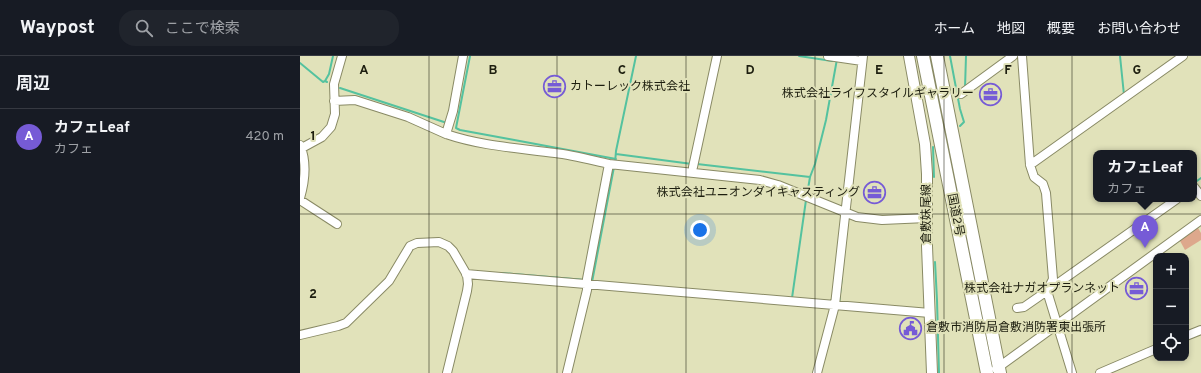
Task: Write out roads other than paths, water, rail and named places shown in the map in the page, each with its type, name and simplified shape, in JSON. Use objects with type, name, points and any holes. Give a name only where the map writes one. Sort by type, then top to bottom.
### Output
[{"type":"highway","name":"国道2号","points":[[923,56],[987,373]]},
{"type":"highway","name":"国道2号","points":[[937,56],[997,371]]},
{"type":"main road","name":"倉敷妹尾線","points":[[909,56],[925,144],[932,373]]},
{"type":"street","points":[[338,224],[300,199],[305,175],[304,158],[301,148],[322,137],[331,127],[335,114],[334,84],[342,56]]},
{"type":"street","points":[[448,127],[463,56]]},
{"type":"street","points":[[693,165],[717,56]]},
{"type":"street","points":[[961,94],[1013,56]]},
{"type":"street","points":[[1022,56],[1031,169],[1034,177],[1043,184],[1046,193],[1053,280],[1047,291],[1072,373]]},
{"type":"street","points":[[1031,169],[1125,98],[1184,56]]},
{"type":"street","points":[[817,373],[837,306],[862,58],[834,57]]},
{"type":"street","points":[[334,101],[359,101],[408,117],[448,127],[471,141],[522,150],[560,154],[609,164],[760,180],[778,185],[857,217],[882,220],[927,218]]},
{"type":"street","points":[[567,373],[589,282],[609,164]]},
{"type":"street","points":[[1017,308],[1024,307],[1173,202]]},
{"type":"street","points":[[997,371],[1057,325],[1201,220]]},
{"type":"street","points":[[300,335],[346,323],[389,281],[410,246],[417,243],[438,242],[448,246],[453,251],[466,274],[468,284],[468,292],[447,373]]},
{"type":"street","points":[[466,274],[589,282],[837,306],[930,313]]},
{"type":"street","points":[[1189,335],[1201,330]]},
{"type":"street","points":[[1100,373],[1153,350]]},
{"type":"waterway","points":[[325,81],[329,74],[333,56]]},
{"type":"waterway","points":[[470,56],[456,128],[460,130],[616,159]]},
{"type":"waterway","points":[[615,163],[616,151],[636,56]]},
{"type":"waterway","points":[[799,56],[832,61]]},
{"type":"waterway","points":[[950,56],[960,109],[964,122],[960,126]]},
{"type":"waterway","points":[[957,91],[965,88],[966,56]]},
{"type":"waterway","points":[[1120,56],[1124,95]]},
{"type":"waterway","points":[[807,195],[810,177],[815,164],[826,120],[837,59]]},
{"type":"waterway","points":[[300,63],[323,82],[327,82]]},
{"type":"waterway","points":[[340,88],[447,123]]},
{"type":"waterway","points":[[933,147],[934,177]]},
{"type":"waterway","points":[[616,154],[692,164]]},
{"type":"waterway","points":[[697,164],[810,177]]},
{"type":"waterway","points":[[592,282],[614,167]]},
{"type":"waterway","points":[[1197,181],[1201,178]]},
{"type":"waterway","points":[[792,298],[806,200]]},
{"type":"waterway","points":[[935,262],[939,373]]},
{"type":"waterway","points":[[501,273],[585,280]]},
{"type":"waterway","points":[[839,303],[842,276]]},
{"type":"place","name":"カトーレック株式会社","points":[[554,87]]},
{"type":"place","name":"株式会社ライフスタイルギャラリー","points":[[990,94]]},
{"type":"place","name":"株式会社ユニオンダイキャスティング","points":[[875,193]]},
{"type":"place","name":"カフェLeaf","points":[[1145,248]]},
{"type":"place","name":"株式会社ナガオプランネット","points":[[1136,289]]},
{"type":"place","name":"倉敷市消防局倉敷消防署東出張所","points":[[911,328]]}]
